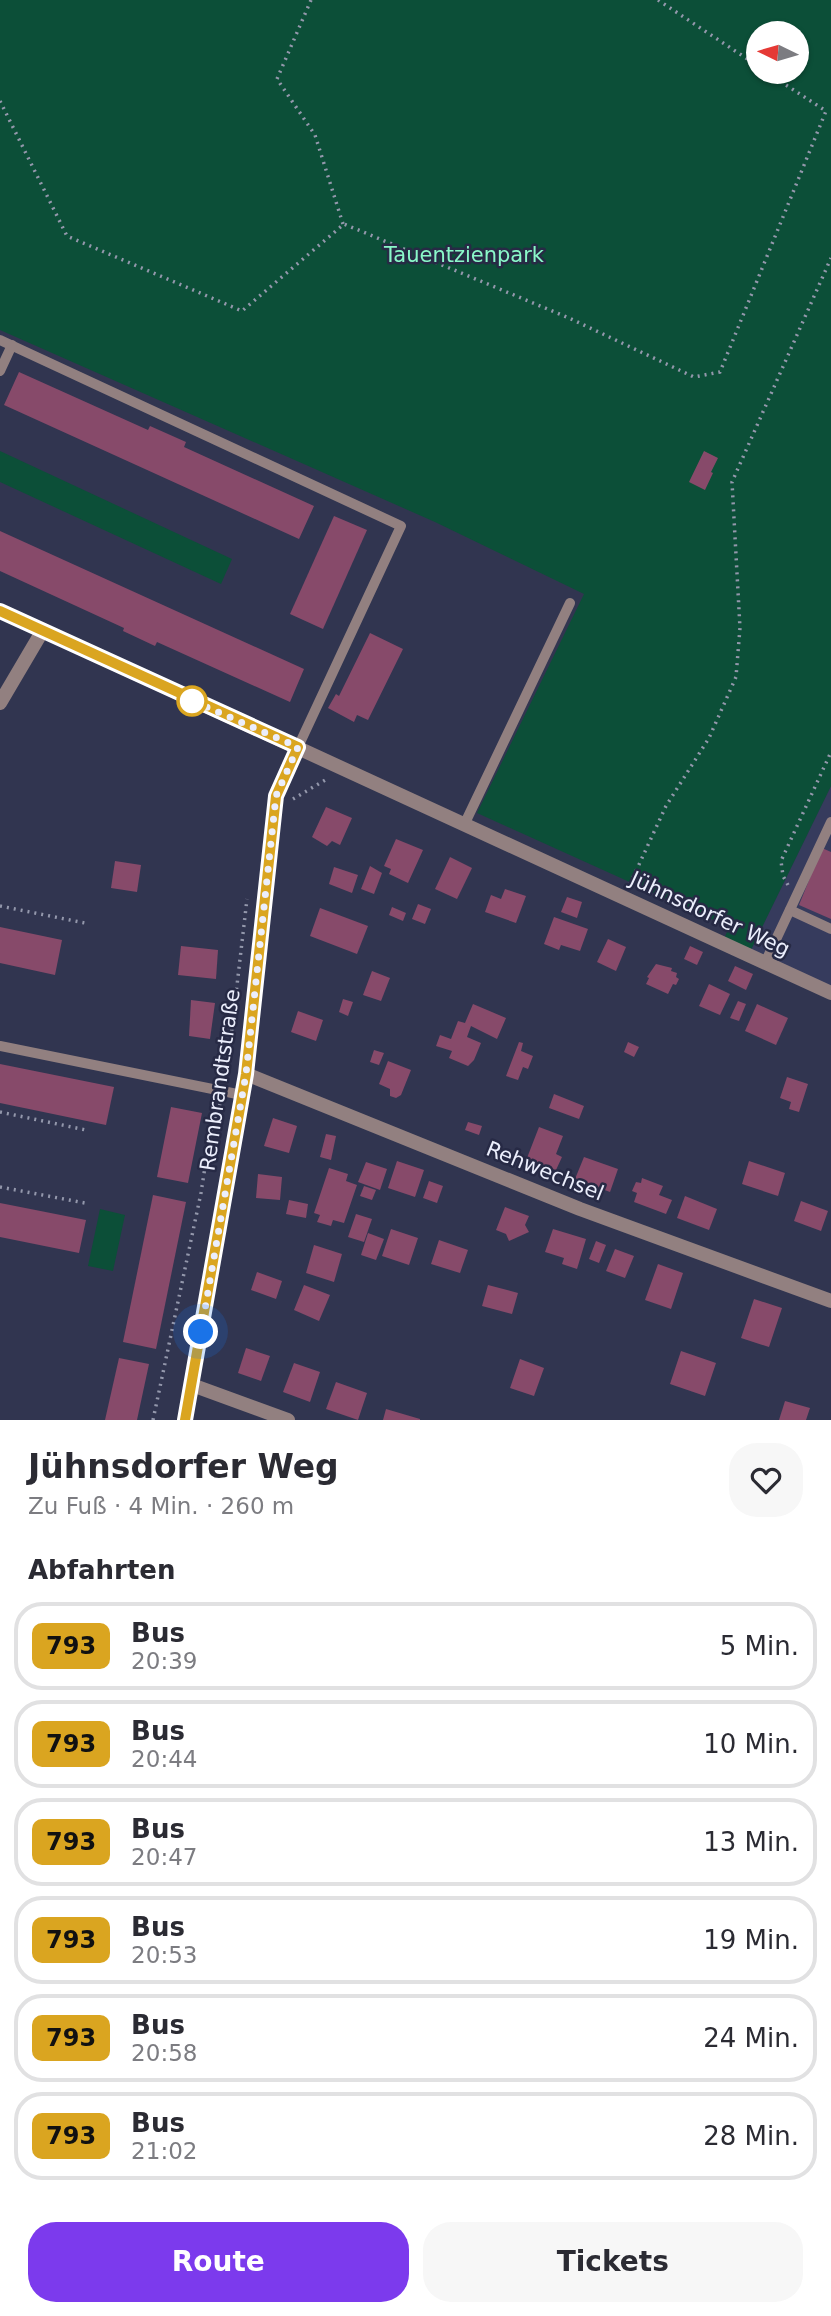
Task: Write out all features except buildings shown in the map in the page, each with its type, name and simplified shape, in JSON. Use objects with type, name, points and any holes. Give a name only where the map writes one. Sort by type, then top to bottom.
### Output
[{"type":"street","name":"Jühnsdorfer Weg","points":[[0,611],[831,993]]},
{"type":"street","points":[[0,703],[43,629]]},
{"type":"street","name":"Rembrandtstraße","points":[[185,1420],[246,1074],[276,796],[298,747]]},
{"type":"street","name":"Rehwechsel","points":[[246,1074],[580,1209],[831,1301]]},
{"type":"street","points":[[192,1385],[288,1420]]},
{"type":"lane","points":[[0,340],[401,526],[298,747]]},
{"type":"lane","points":[[0,371],[12,345]]},
{"type":"lane","points":[[465,824],[570,603]]},
{"type":"lane","points":[[765,962],[831,822]]},
{"type":"lane","points":[[790,910],[831,929]]},
{"type":"lane","points":[[0,1046],[242,1096]]},
{"type":"path","points":[[311,0],[277,79],[315,135],[344,224],[569,318],[694,377],[720,372],[826,111],[784,84]]},
{"type":"path","points":[[658,0],[746,58]]},
{"type":"path","points":[[0,101],[66,236],[243,311],[344,224]]},
{"type":"path","points":[[624,898],[666,806],[709,738],[736,677],[740,628],[732,482],[831,258]]},
{"type":"path","points":[[791,890],[783,876],[781,861],[831,752]]},
{"type":"path","points":[[153,1420],[201,1193],[211,1128],[224,1091],[247,891]]},
{"type":"path","points":[[0,906],[85,923]]},
{"type":"path","points":[[0,1112],[86,1130]]},
{"type":"path","points":[[0,1187],[85,1203]]},
{"type":"shaded area","points":[[831,786],[831,993],[748,956]]},
{"type":"green space","name":"Tauentzienpark","points":[[0,0],[831,0],[831,786],[748,956],[722,944],[729,927],[477,813],[584,594],[435,522],[0,330]]},
{"type":"green space","points":[[0,451],[232,559],[221,584],[0,482]]},
{"type":"green space","points":[[100,1209],[125,1215],[113,1271],[88,1266]]},
{"type":"bus line","name":"793","points":[[0,611],[298,747],[276,796],[246,1074],[185,1420]]},
{"type":"route","points":[[192,701],[188,699],[298,747],[276,796],[246,1074],[201,1332]]}]
